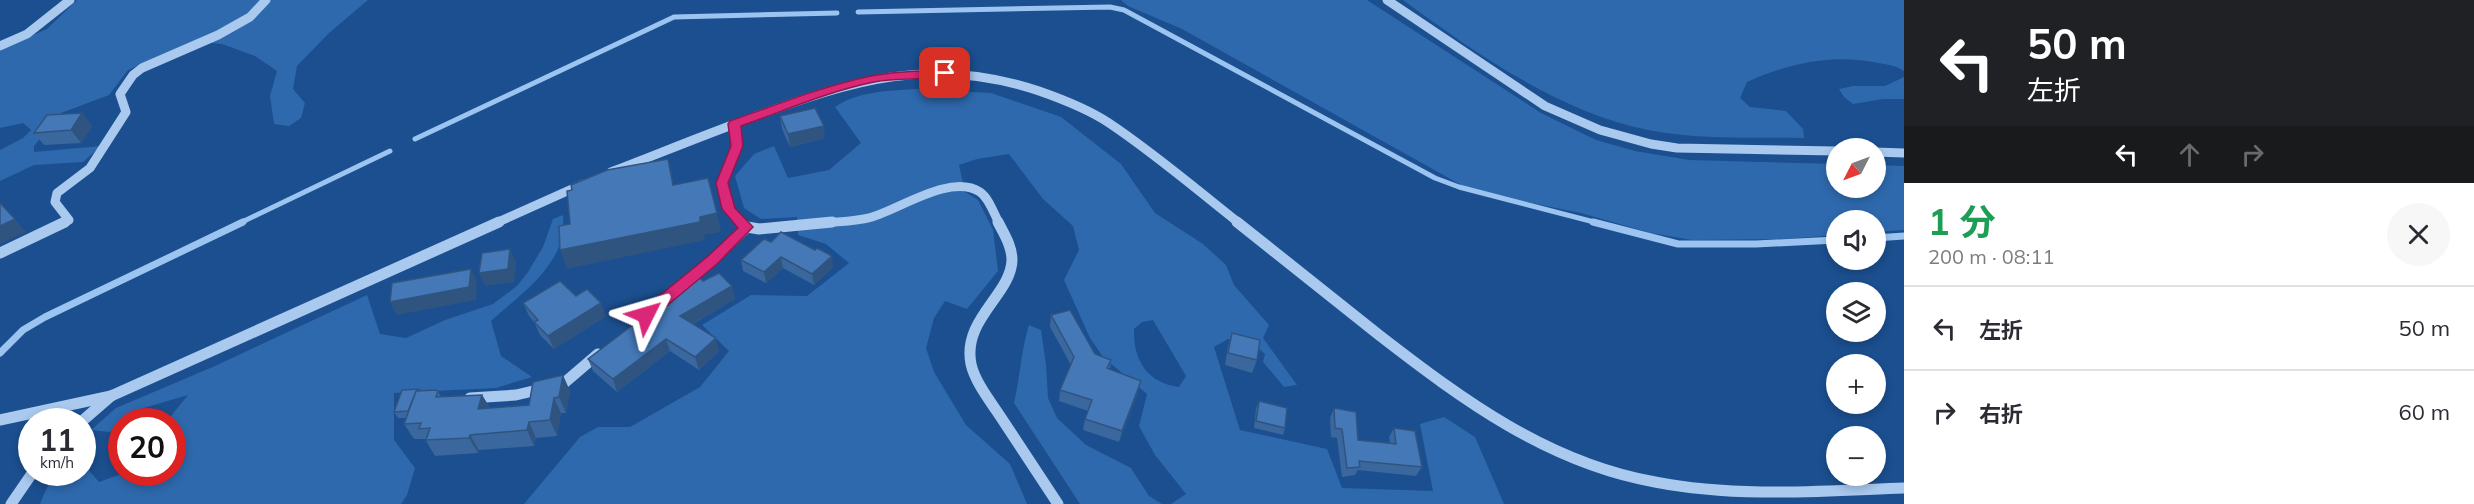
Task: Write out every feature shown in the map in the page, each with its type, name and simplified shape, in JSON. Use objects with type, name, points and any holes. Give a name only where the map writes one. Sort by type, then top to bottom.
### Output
[{"type":"street","points":[[0,46],[27,34],[70,0]]},
{"type":"street","points":[[0,253],[69,220],[55,202],[57,193],[90,168],[96,159],[126,112],[120,94],[133,75],[142,68],[250,17],[266,0]]},
{"type":"street","points":[[1386,0],[1538,101],[1600,130],[1651,144],[1677,148],[1826,151]]},
{"type":"street","points":[[0,420],[111,396],[482,227],[607,173],[734,124],[842,87],[895,75],[969,75],[1019,83],[1045,91],[1108,122],[1464,401],[1504,427],[1542,447],[1581,463],[1620,475],[1697,489],[1804,492],[1904,488]]},
{"type":"street","points":[[734,124],[737,146],[722,183],[729,209],[737,220],[747,227],[759,229],[870,218],[949,186],[969,188],[980,192],[987,200],[1009,244],[1012,259],[1010,272],[976,326],[970,344],[971,365],[984,391],[1058,504]]},
{"type":"street","points":[[1886,152],[1904,153]]},
{"type":"street","points":[[624,333],[712,260],[747,227]]},
{"type":"street","points":[[459,399],[516,395],[563,384],[607,347]]},
{"type":"street","points":[[96,409],[111,396]]},
{"type":"street","points":[[11,504],[23,486]]},
{"type":"shaded area","points":[[77,0],[368,0],[329,33],[297,66],[293,89],[305,103],[301,118],[289,126],[274,124],[270,96],[277,71],[255,56],[222,44],[186,45],[128,70],[109,95],[61,113],[34,146],[34,152],[101,146],[83,162],[34,165],[0,181],[0,150],[23,138],[31,130],[23,123],[0,128],[0,50],[47,29]]},
{"type":"shaded area","points":[[1121,0],[1367,0],[1541,113],[1596,140],[1635,151],[1689,160],[1826,164],[1826,198],[1886,198],[1886,165],[1904,166],[1904,230],[1886,231],[1886,210],[1826,210],[1826,236],[1784,239],[1692,240],[1651,233],[1581,213],[1472,191],[1182,29],[1128,6]]},
{"type":"shaded area","points":[[1403,0],[1904,0],[1904,71],[1873,62],[1824,60],[1777,70],[1747,82],[1740,98],[1750,107],[1786,111],[1803,129],[1804,138],[1726,137],[1667,133],[1614,121],[1550,95],[1489,60]]},
{"type":"shaded area","points":[[1904,77],[1904,99],[1883,99],[1853,104],[1844,97],[1839,89],[1853,86],[1885,86]]},
{"type":"shaded area","points":[[916,89],[991,93],[1061,117],[1121,164],[1155,213],[1203,244],[1226,265],[1234,285],[1269,325],[1263,338],[1297,385],[1284,387],[1263,362],[1265,354],[1246,338],[1228,339],[1214,347],[1240,430],[1327,449],[1342,488],[1433,491],[1420,424],[1444,417],[1475,437],[1504,504],[1171,504],[1186,494],[1155,455],[1139,426],[1147,394],[1103,357],[1090,338],[1064,280],[1079,250],[1073,226],[1043,199],[1009,154],[977,159],[959,165],[965,192],[978,200],[993,230],[998,271],[967,309],[945,301],[934,318],[926,348],[934,372],[966,425],[1010,464],[1027,504],[524,504],[580,437],[598,427],[630,427],[700,387],[729,351],[702,325],[751,295],[807,296],[849,263],[826,244],[798,235],[797,217],[761,219],[744,208],[735,176],[754,154],[774,146],[788,178],[829,170],[861,143],[835,107],[864,95]],"holes":[[[1153,320],[1186,376],[1179,387],[1158,381],[1150,375],[1139,360],[1134,329],[1142,322]]]},
{"type":"shaded area","points":[[563,215],[563,232],[551,262],[530,287],[491,321],[501,356],[532,377],[496,388],[394,393],[394,440],[415,468],[407,495],[401,504],[40,504],[48,486],[96,486],[96,479],[99,482],[108,479],[108,486],[186,486],[186,408],[178,408],[188,395],[144,408],[116,408],[215,366],[367,295],[380,334],[406,338],[445,320],[493,304],[517,286],[528,272],[543,247],[553,219]]},
{"type":"shaded area","points":[[1029,325],[1041,330],[1048,398],[1057,418],[1086,445],[1131,468],[1149,496],[1162,504],[1080,504],[1014,403]]},
{"type":"shaded area","points":[[108,415],[108,432],[96,431],[96,426]]},
{"type":"building","points":[[815,108],[824,126],[788,134],[780,116]]},
{"type":"building","points":[[82,113],[71,130],[34,133],[47,115]]},
{"type":"building","points":[[668,159],[673,185],[708,178],[717,213],[700,217],[700,222],[560,250],[559,226],[570,224],[567,191],[572,190],[571,185],[607,170]]},
{"type":"building","points":[[0,203],[15,219],[0,226]]},
{"type":"building","points":[[781,232],[815,250],[817,248],[832,256],[812,274],[781,257],[764,272],[741,260],[764,239],[771,242]]},
{"type":"building","points":[[510,249],[508,269],[479,273],[482,253]]},
{"type":"building","points":[[471,269],[469,287],[390,302],[392,283]]},
{"type":"building","points":[[719,273],[732,286],[680,316],[716,338],[695,357],[666,339],[613,379],[588,359],[667,299],[663,295],[674,286],[696,274],[703,281]]},
{"type":"building","points":[[560,281],[576,296],[587,289],[601,303],[548,336],[534,322],[538,320],[523,303]]},
{"type":"building","points":[[1070,310],[1095,354],[1111,360],[1107,368],[1141,381],[1122,431],[1085,419],[1092,400],[1060,390],[1074,357],[1051,315]]},
{"type":"building","points":[[1232,333],[1260,340],[1257,360],[1228,353]]},
{"type":"building","points":[[563,375],[559,397],[554,398],[550,420],[529,422],[527,430],[470,435],[469,438],[426,440],[430,428],[419,429],[421,423],[404,424],[416,391],[435,390],[438,391],[436,397],[482,395],[478,409],[529,405],[533,382]]},
{"type":"building","points":[[419,389],[408,411],[394,412],[402,390]]},
{"type":"building","points":[[1259,401],[1287,408],[1285,428],[1256,421]]},
{"type":"building","points":[[1334,408],[1356,412],[1358,440],[1396,444],[1394,428],[1415,431],[1422,467],[1359,461],[1360,467],[1347,468],[1342,429],[1335,428]]},
{"type":"waterway","points":[[858,12],[1110,7],[1124,10],[1435,178],[1459,187],[1598,223]]},
{"type":"waterway","points":[[415,139],[674,17],[837,13]]},
{"type":"waterway","points":[[240,223],[390,151]]},
{"type":"waterway","points":[[0,353],[23,330],[45,317],[243,222]]},
{"type":"waterway","points":[[1593,222],[1678,244],[1756,244],[1826,240]]},
{"type":"waterway","points":[[1886,237],[1904,236]]},
{"type":"route","points":[[646,315],[712,260],[747,227],[737,220],[729,209],[722,183],[737,146],[734,124],[825,92],[871,79],[895,75],[945,73]]}]
